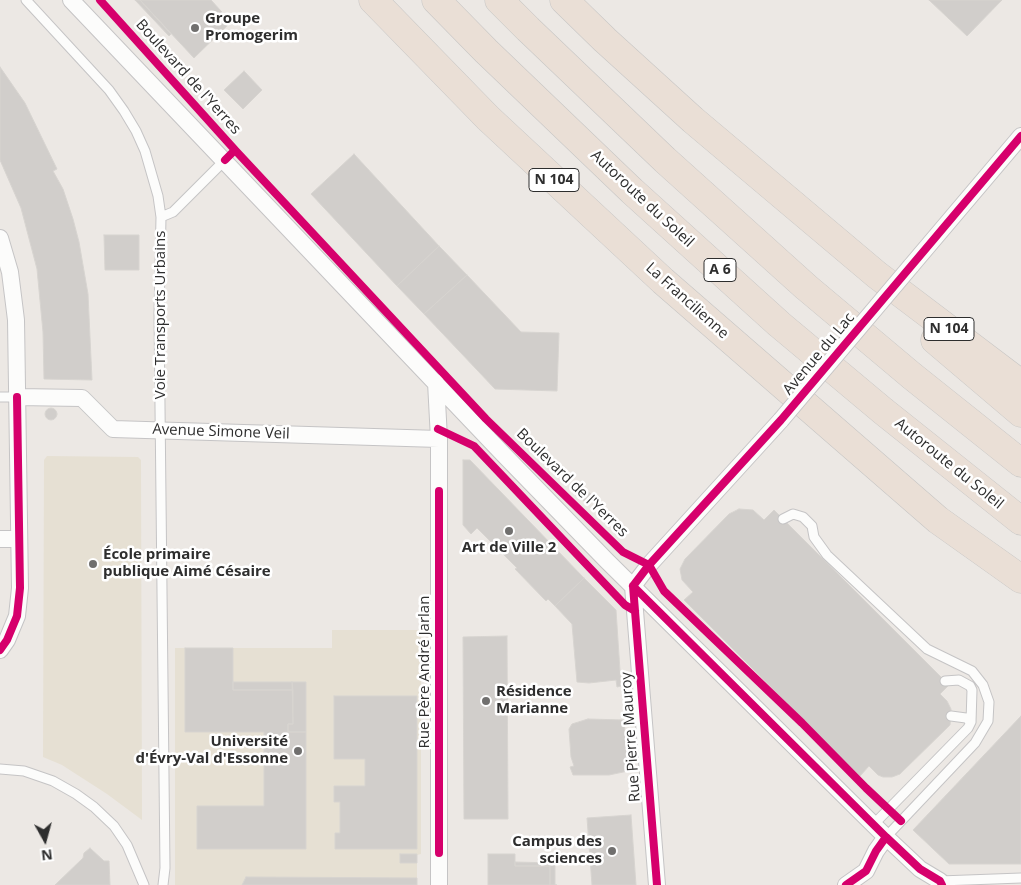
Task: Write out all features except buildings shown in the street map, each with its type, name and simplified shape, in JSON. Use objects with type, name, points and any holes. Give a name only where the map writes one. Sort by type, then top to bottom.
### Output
[{"type":"highway","name":"La Francilienne","points":[[373,0],[488,118],[700,314],[938,520],[1021,579]]},
{"type":"highway","name":"Autoroute du Soleil","points":[[436,0],[486,51],[632,191],[780,324],[882,411],[1021,521]]},
{"type":"highway","points":[[499,0],[665,160],[806,287],[912,376],[1021,463]]},
{"type":"highway","name":"N 104","points":[[564,0],[693,120],[877,275],[1021,384]]},
{"type":"highway","points":[[877,275],[918,326],[1021,413]]},
{"type":"highway","points":[[938,520],[1021,597]]},
{"type":"street","name":"Boulevard de l'Yerres","points":[[72,0],[510,462],[886,837],[932,880]]},
{"type":"street","name":"Avenue du Lac","points":[[633,586],[649,565],[781,420],[1021,136]]},
{"type":"street","points":[[0,238],[10,272],[16,320],[20,588],[16,616],[7,640],[0,650]]},
{"type":"street","name":"Rue Père André Jarlan","points":[[436,382],[439,439],[439,885]]},
{"type":"street","name":"Avenue Simone Veil","points":[[17,397],[82,398],[112,429],[439,439]]},
{"type":"street","points":[[0,539],[18,539]]},
{"type":"street","name":"Rue Pierre Mauroy","points":[[633,586],[657,885]]},
{"type":"street","points":[[846,885],[866,871],[876,851],[886,837]]},
{"type":"lane","name":"Voie Transports Urbains","points":[[26,0],[109,90],[124,110],[136,130],[152,170],[161,217],[159,314],[162,430],[165,851],[163,885]]},
{"type":"lane","points":[[161,217],[173,212],[225,160]]},
{"type":"lane","points":[[0,397],[17,397]]},
{"type":"lane","points":[[783,519],[793,514],[803,517],[812,526],[814,536],[827,555],[927,649],[972,671],[983,685],[989,702],[988,721],[975,743],[886,837]]},
{"type":"lane","points":[[874,824],[968,728],[971,722],[972,690],[970,686],[959,680],[945,681]]},
{"type":"lane","points":[[952,716],[966,718],[971,722]]},
{"type":"lane","points":[[0,769],[24,771],[53,782],[76,794],[94,807],[114,826],[127,844],[144,885]]},
{"type":"lane","points":[[932,880],[1021,878]]},
{"type":"shaded area","name":"École primaire publique Aimé Césaire","points":[[47,456],[138,457],[141,460],[142,820],[107,794],[62,765],[43,757],[44,460]]},
{"type":"shaded area","name":"Université d'Évry-Val d'Essonne","points":[[332,630],[421,630],[421,854],[417,855],[417,885],[175,885],[175,648],[332,648]]},
{"type":"cycle path","points":[[100,0],[235,150],[225,160]]},
{"type":"cycle path","points":[[633,586],[649,565],[781,420],[1021,136]]},
{"type":"cycle path","points":[[235,150],[486,419],[623,552],[649,565],[664,591],[901,821]]},
{"type":"cycle path","points":[[0,650],[7,640],[17,616],[20,588],[17,397]]},
{"type":"cycle path","points":[[438,429],[474,446],[625,605],[635,611]]},
{"type":"cycle path","points":[[439,491],[439,853]]},
{"type":"cycle path","points":[[633,586],[886,837],[920,869],[940,881],[942,885]]},
{"type":"cycle path","points":[[633,586],[657,885]]},
{"type":"cycle path","points":[[846,885],[866,871],[876,851],[886,837]]},
{"type":"place","name":"Groupe Promogerim","points":[[195,28]]},
{"type":"place","name":"Art de Ville 2","points":[[509,531]]},
{"type":"place","name":"École primaire publique Aimé Césaire","points":[[93,564]]},
{"type":"place","name":"Résidence Marianne","points":[[486,701]]},
{"type":"place","name":"Université d'Évry-Val d'Essonne","points":[[298,751]]},
{"type":"place","name":"Campus des sciences","points":[[612,851]]}]
